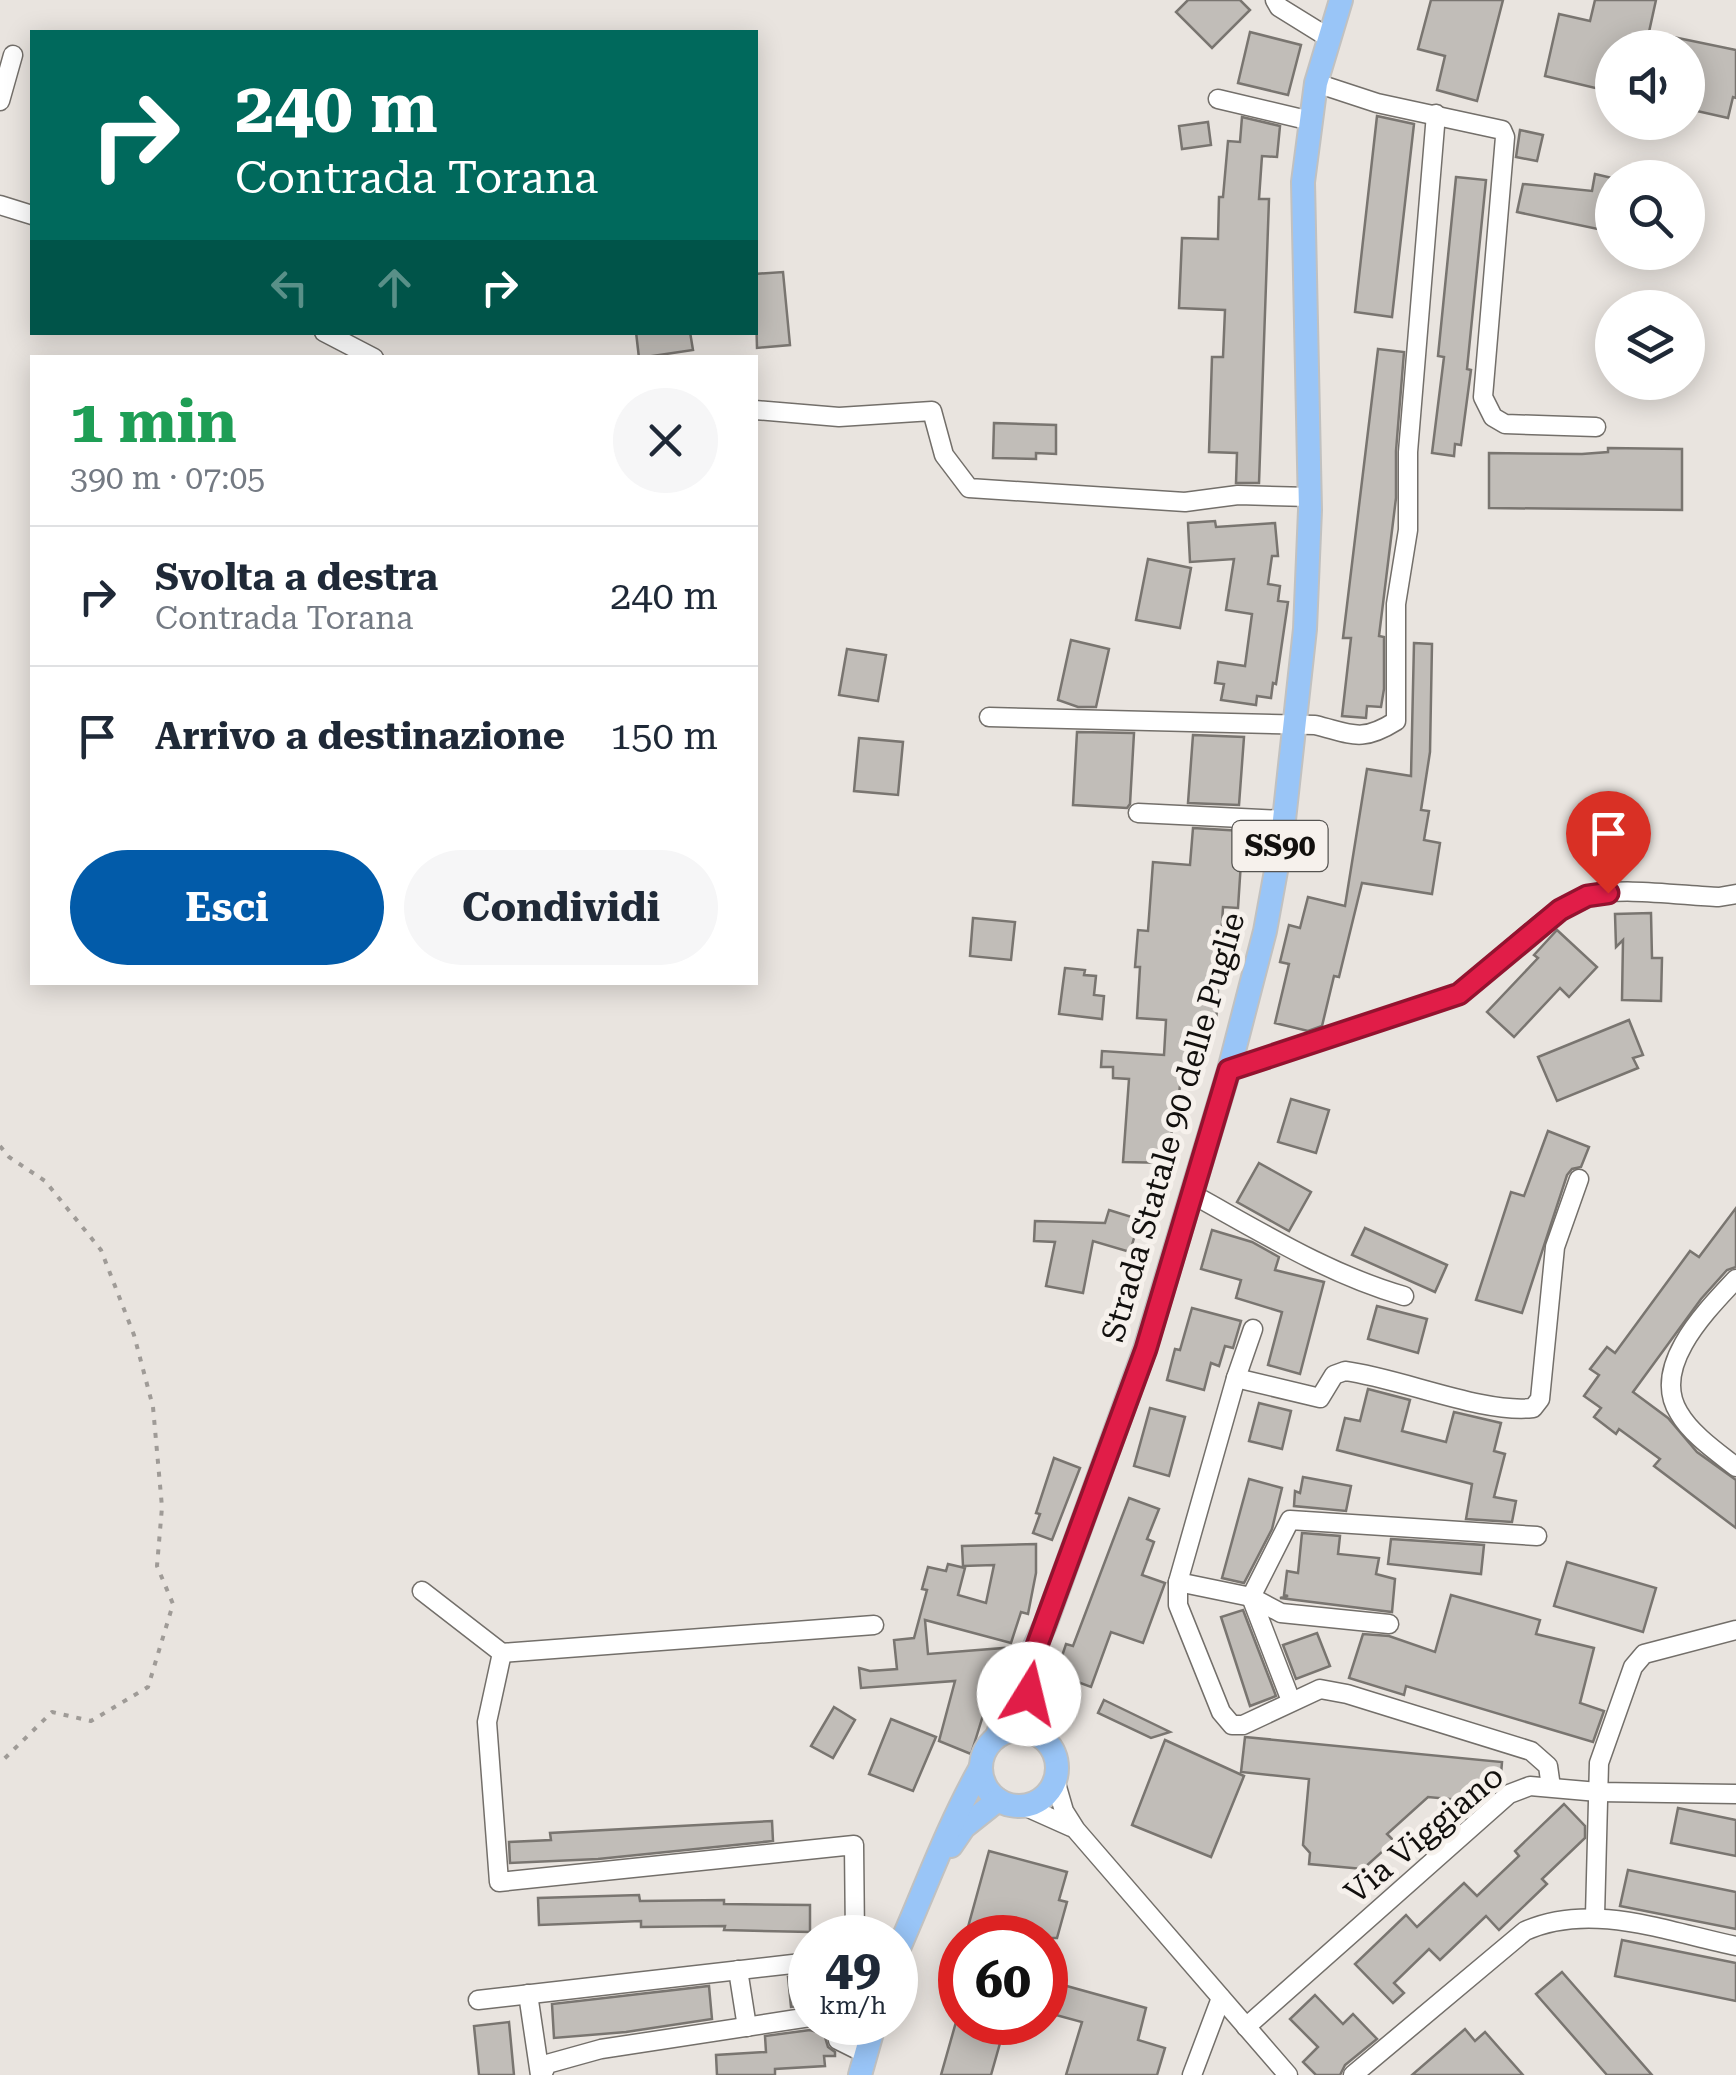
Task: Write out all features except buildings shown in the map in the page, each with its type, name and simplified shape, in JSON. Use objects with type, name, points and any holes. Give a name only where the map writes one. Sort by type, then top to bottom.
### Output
[{"type":"main road","name":"Strada Statale 90 delle Puglie","points":[[914,1915],[952,1820],[980,1770],[988,1744],[998,1736],[1017,1684],[1032,1659],[1146,1349],[1229,1070],[1265,931],[1284,820],[1304,629],[1310,497],[1303,182],[1316,83],[1340,0]]},
{"type":"main road","name":"Strada Statale 90 delle Puglie","points":[[1032,1659],[1029,1694],[1043,1738],[1056,1757],[1055,1780]]},
{"type":"main road","points":[[998,1736],[1020,1729],[1043,1738]]},
{"type":"main road","points":[[980,1770],[983,1781],[998,1800],[1024,1806],[1044,1797],[1055,1780]]},
{"type":"main road","name":"Strada Statale 90 delle Puglie","points":[[933,1874],[964,1827],[998,1800]]},
{"type":"street","points":[[1276,0],[1329,38]]},
{"type":"street","points":[[0,101],[13,55]]},
{"type":"street","points":[[1316,83],[1377,103],[1502,130],[1505,137],[1483,397],[1493,417],[1516,426],[1596,427]]},
{"type":"street","points":[[1218,99],[1311,121]]},
{"type":"street","points":[[989,717],[1315,725],[1357,736],[1374,734],[1396,721],[1396,604],[1408,530],[1408,452],[1436,114]]},
{"type":"street","points":[[0,205],[30,214]]},
{"type":"street","points":[[330,335],[368,355]]},
{"type":"street","points":[[758,410],[839,417],[932,412],[944,455],[969,488],[1186,502],[1238,496],[1310,497]]},
{"type":"street","points":[[1138,813],[1284,820]]},
{"type":"street","points":[[1229,1070],[1459,994],[1490,972],[1526,936],[1560,910],[1587,896],[1736,894]]},
{"type":"street","points":[[1236,1378],[1320,1398],[1338,1371],[1344,1371],[1520,1410],[1533,1408],[1540,1399],[1556,1247],[1579,1179]]},
{"type":"street","points":[[1192,1194],[1317,1262],[1364,1284],[1404,1296]]},
{"type":"street","points":[[1736,1280],[1696,1326],[1674,1367],[1670,1389],[1679,1414],[1736,1466]]},
{"type":"street","points":[[1253,1329],[1178,1582],[1181,1616],[1225,1718],[1232,1725],[1243,1725],[1320,1689],[1347,1694],[1532,1751],[1548,1766],[1551,1786]]},
{"type":"street","points":[[1291,1701],[1252,1597],[1290,1520],[1537,1536]]},
{"type":"street","points":[[1178,1582],[1252,1597],[1281,1613],[1389,1624]]},
{"type":"street","points":[[422,1591],[502,1653],[874,1625]]},
{"type":"street","points":[[1595,1916],[1599,1764],[1626,1683],[1644,1654],[1736,1630]]},
{"type":"street","points":[[502,1653],[487,1722],[498,1882],[854,1845],[854,1915]]},
{"type":"street","points":[[1055,1780],[1064,1811],[1076,1830],[1288,2075]]},
{"type":"street","name":"Via Viggiano","points":[[1246,2027],[1509,1794],[1530,1786],[1551,1786],[1598,1792],[1736,1794]]},
{"type":"street","points":[[1024,1806],[1058,1818],[1076,1830]]},
{"type":"street","points":[[1353,2075],[1525,1931],[1544,1922],[1595,1916],[1736,1946]]},
{"type":"street","points":[[478,2000],[788,1964]]},
{"type":"street","points":[[738,1970],[747,2027]]},
{"type":"street","points":[[528,1994],[541,2075]]},
{"type":"street","points":[[1192,2075],[1221,1998]]},
{"type":"street","points":[[541,2075],[546,2064],[582,2053],[788,2020]]},
{"type":"street","points":[[842,2045],[862,2068],[852,2075]]},
{"type":"path","points":[[0,1146],[8,1157],[45,1181],[101,1250],[134,1335],[153,1407],[162,1506],[157,1566],[173,1604],[148,1688],[91,1721],[52,1712],[0,1763]]},
{"type":"route","points":[[1029,1694],[1032,1659],[1146,1349],[1229,1070],[1459,994],[1560,910],[1587,896],[1608,893]]}]
